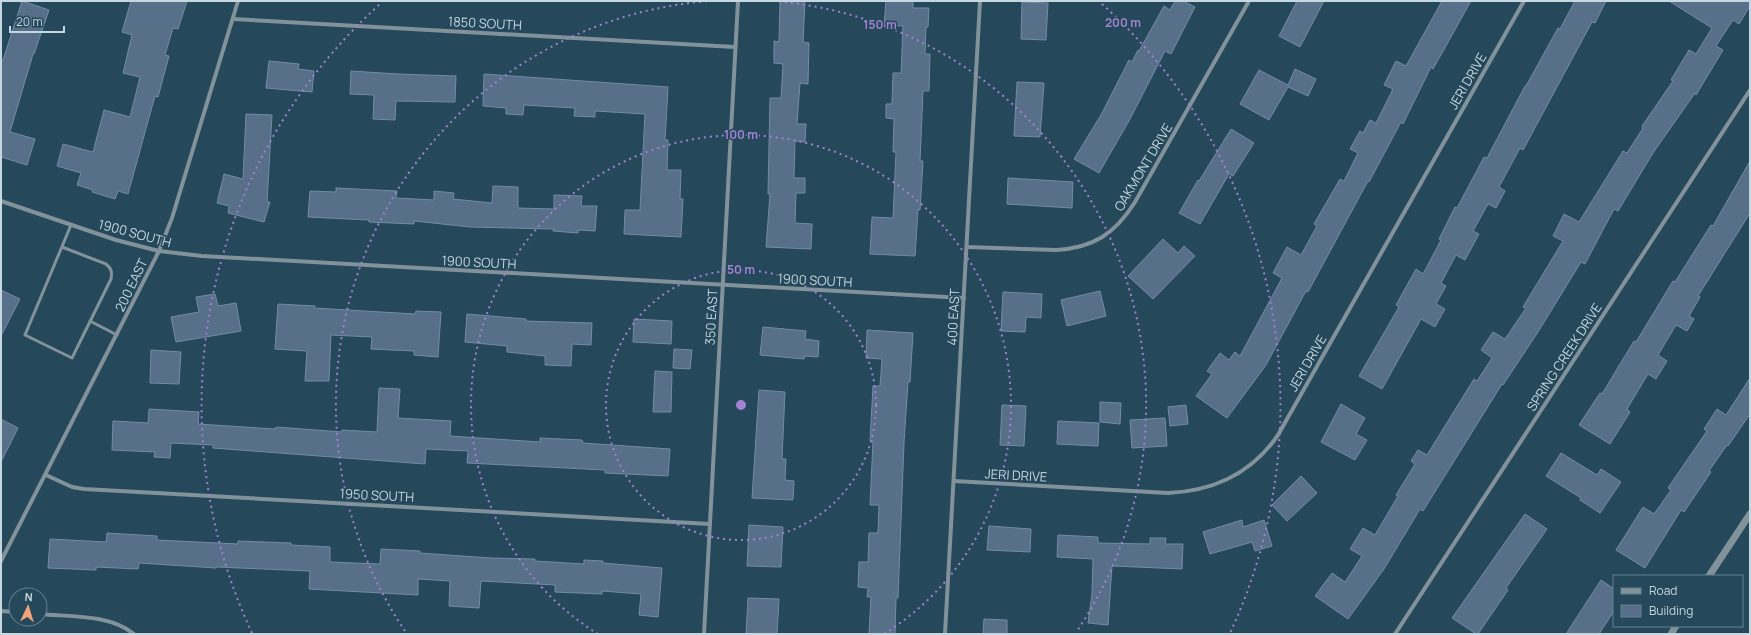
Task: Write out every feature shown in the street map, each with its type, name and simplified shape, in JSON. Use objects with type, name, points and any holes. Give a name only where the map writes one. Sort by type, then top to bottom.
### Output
[{"type":"street","name":"200 EAST","points":[[1,561],[159,251],[172,218],[238,1]]},
{"type":"street","name":"350 EAST","points":[[704,634],[738,1]]},
{"type":"street","name":"400 EAST","points":[[945,634],[980,1]]},
{"type":"street","name":"OAKMONT DRIVE","points":[[967,246],[1070,250],[1096,241],[1119,225],[1135,202],[1249,1]]},
{"type":"street","name":"JERI DRIVE","points":[[954,481],[1168,493],[1186,492],[1222,483],[1250,466],[1270,447],[1278,435],[1524,1]]},
{"type":"street","name":"1850 SOUTH","points":[[233,19],[735,47]]},
{"type":"street","name":"SPRING CREEK DRIVE","points":[[1395,634],[1750,90]]},
{"type":"street","name":"1900 SOUTH","points":[[1,201],[116,240],[159,251],[202,256],[964,298]]},
{"type":"street","name":"1950 SOUTH","points":[[46,475],[72,487],[84,489],[710,524]]},
{"type":"street","points":[[1710,575],[1750,514]]},
{"type":"street","points":[[48,615],[103,620],[126,628],[134,634]]},
{"type":"lane","points":[[62,247],[106,264],[112,272],[111,279],[72,358],[25,335],[71,225]]},
{"type":"lane","points":[[90,321],[117,335]]},
{"type":"building","points":[[22,1],[49,10],[33,54],[10,132],[35,139],[27,165],[1,157],[1,59],[3,60]]},
{"type":"building","points":[[131,1],[187,1],[178,29],[173,28],[165,55],[169,56],[158,97],[155,96],[128,194],[118,191],[115,199],[92,192],[93,190],[77,185],[81,173],[57,166],[63,144],[93,152],[104,110],[130,117],[140,77],[123,73],[132,35],[122,32]]},
{"type":"building","points":[[780,1],[805,1],[803,42],[809,43],[808,84],[800,83],[797,124],[806,124],[805,142],[795,141],[794,178],[805,178],[805,193],[796,193],[795,223],[812,224],[811,249],[766,247],[770,194],[768,194],[770,98],[781,98],[783,64],[774,63],[774,41],[779,42]]},
{"type":"building","points":[[886,1],[913,1],[913,8],[929,8],[928,27],[926,27],[925,54],[930,54],[929,91],[923,91],[920,161],[923,161],[915,256],[870,254],[872,217],[893,218],[896,152],[893,152],[894,119],[886,118],[886,104],[892,104],[893,73],[901,73],[903,26],[884,25]]},
{"type":"building","points":[[1175,1],[1183,1],[1195,7],[1171,54],[1165,51],[1130,119],[1099,173],[1074,159],[1101,115],[1129,60],[1132,62],[1164,6],[1170,10]]},
{"type":"building","points":[[1297,1],[1324,1],[1300,47],[1279,36]]},
{"type":"building","points":[[1442,1],[1471,1],[1433,69],[1431,67],[1403,124],[1401,122],[1308,292],[1306,291],[1266,365],[1227,418],[1196,396],[1212,374],[1207,371],[1220,353],[1229,360],[1235,352],[1240,356],[1282,278],[1273,273],[1287,247],[1301,255],[1317,226],[1314,224],[1340,179],[1344,181],[1358,153],[1350,149],[1360,131],[1363,133],[1370,120],[1376,123],[1393,89],[1384,85],[1396,61],[1406,66]]},
{"type":"building","points":[[1575,1],[1606,1],[1595,23],[1592,22],[1523,150],[1520,148],[1499,187],[1505,191],[1496,208],[1488,204],[1473,231],[1479,234],[1465,260],[1456,255],[1441,283],[1446,286],[1436,304],[1445,309],[1435,327],[1421,319],[1382,389],[1359,376],[1399,307],[1396,305],[1416,269],[1423,274],[1441,240],[1439,239],[1455,207],[1457,208],[1484,157],[1487,158],[1525,86],[1558,28],[1560,29]]},
{"type":"building","points":[[1669,1],[1750,1],[1750,6],[1739,24],[1733,20],[1716,46],[1723,50],[1696,95],[1695,93],[1653,153],[1618,211],[1614,209],[1585,264],[1581,262],[1538,332],[1503,385],[1502,384],[1423,511],[1420,509],[1384,569],[1348,619],[1315,596],[1332,573],[1345,582],[1362,556],[1350,549],[1363,528],[1375,535],[1398,496],[1396,495],[1415,464],[1411,461],[1418,450],[1427,455],[1474,379],[1477,381],[1492,358],[1481,350],[1493,332],[1505,339],[1526,308],[1523,307],[1563,241],[1553,236],[1564,214],[1579,222],[1623,151],[1627,153],[1643,128],[1642,126],[1673,81],[1671,80],[1689,50],[1696,54],[1712,28]]},
{"type":"building","points":[[1022,2],[1048,3],[1046,40],[1021,39]]},
{"type":"building","points":[[269,61],[299,64],[298,69],[314,71],[312,92],[266,88]]},
{"type":"building","points":[[1295,69],[1316,79],[1308,96],[1288,87],[1269,120],[1240,104],[1259,70],[1288,85]]},
{"type":"building","points":[[351,71],[456,76],[455,102],[396,101],[395,120],[373,119],[374,95],[350,94]]},
{"type":"building","points":[[484,74],[668,87],[665,140],[668,140],[667,170],[681,170],[680,199],[683,199],[681,237],[624,234],[625,210],[640,210],[645,114],[595,111],[595,117],[574,116],[575,108],[524,105],[523,115],[506,114],[506,108],[483,106]]},
{"type":"building","points":[[1017,82],[1044,83],[1040,137],[1014,136]]},
{"type":"building","points":[[246,114],[272,115],[267,202],[270,202],[264,222],[228,213],[229,206],[217,203],[224,174],[243,179]]},
{"type":"building","points":[[1231,129],[1254,143],[1233,176],[1229,174],[1200,224],[1179,213],[1198,180],[1199,181]]},
{"type":"building","points":[[1750,161],[1750,213],[1698,296],[1700,297],[1689,316],[1694,319],[1687,331],[1676,325],[1658,355],[1667,361],[1656,379],[1648,374],[1627,409],[1630,412],[1610,444],[1579,425],[1600,393],[1602,394],[1634,341],[1636,342],[1673,281],[1675,282],[1711,225],[1713,226]]},
{"type":"building","points":[[1008,178],[1073,182],[1072,208],[1007,204]]},
{"type":"building","points":[[493,186],[518,187],[518,208],[554,209],[554,195],[582,196],[581,206],[597,206],[595,231],[578,230],[578,233],[553,231],[553,229],[470,227],[414,221],[414,224],[308,217],[310,191],[336,192],[336,188],[397,191],[396,198],[434,200],[434,191],[454,193],[453,199],[492,203]]},
{"type":"building","points":[[1163,239],[1178,253],[1184,246],[1195,256],[1153,299],[1128,276]]},
{"type":"building","points":[[1,290],[20,299],[1,336]]},
{"type":"building","points":[[1100,291],[1106,316],[1067,326],[1061,300]]},
{"type":"building","points":[[1003,292],[1042,294],[1041,318],[1026,317],[1025,332],[1001,331]]},
{"type":"building","points":[[215,294],[218,306],[236,303],[241,331],[176,342],[171,317],[199,312],[196,297]]},
{"type":"building","points":[[278,304],[315,306],[314,308],[415,314],[416,311],[441,312],[438,357],[414,355],[414,351],[371,349],[372,337],[331,335],[329,381],[305,381],[307,351],[275,349]]},
{"type":"building","points":[[467,314],[526,319],[525,321],[592,323],[591,345],[572,344],[571,366],[545,365],[545,356],[507,352],[507,346],[465,342]]},
{"type":"building","points":[[634,319],[672,321],[671,344],[633,342]]},
{"type":"building","points":[[763,327],[806,331],[805,339],[819,341],[818,357],[805,356],[804,359],[760,355]]},
{"type":"building","points":[[867,330],[913,333],[904,443],[898,598],[896,598],[895,634],[869,634],[871,597],[867,597],[868,588],[858,587],[859,562],[868,562],[869,533],[878,533],[879,505],[870,505],[873,441],[870,441],[873,386],[880,386],[882,359],[866,358]]},
{"type":"building","points":[[674,349],[692,350],[690,369],[673,368]]},
{"type":"building","points":[[151,350],[181,352],[179,384],[150,383]]},
{"type":"building","points":[[655,371],[672,372],[671,412],[653,412]]},
{"type":"building","points":[[1750,378],[1750,414],[1709,471],[1711,472],[1684,512],[1681,510],[1645,568],[1616,550],[1643,507],[1654,514],[1671,490],[1668,488],[1707,431],[1704,429],[1717,409],[1726,415]]},
{"type":"building","points":[[379,388],[400,389],[398,418],[451,421],[450,436],[540,442],[540,438],[582,440],[583,443],[670,449],[668,476],[605,473],[605,470],[467,463],[468,451],[426,449],[425,464],[213,448],[213,445],[171,443],[170,458],[154,457],[155,452],[112,450],[113,421],[148,423],[149,409],[199,412],[198,424],[275,429],[276,427],[342,432],[342,430],[377,432]]},
{"type":"building","points":[[759,390],[785,392],[782,459],[786,459],[785,480],[794,481],[793,500],[752,498]]},
{"type":"building","points":[[1100,402],[1121,403],[1120,424],[1100,422]]},
{"type":"building","points":[[1341,404],[1365,418],[1356,434],[1367,440],[1355,460],[1321,442]]},
{"type":"building","points":[[1002,405],[1026,406],[1024,446],[1000,445]]},
{"type":"building","points":[[1186,405],[1188,424],[1170,426],[1168,407]]},
{"type":"building","points":[[1165,418],[1167,446],[1132,448],[1130,420]]},
{"type":"building","points":[[1,419],[18,428],[1,462]]},
{"type":"building","points":[[1058,421],[1099,423],[1098,446],[1057,444]]},
{"type":"building","points":[[1561,453],[1597,475],[1601,469],[1621,482],[1600,513],[1580,500],[1581,498],[1546,476]]},
{"type":"building","points":[[1301,476],[1317,493],[1287,521],[1272,505]]},
{"type":"building","points":[[1525,514],[1547,529],[1506,588],[1508,590],[1478,634],[1476,634],[1452,618]]},
{"type":"building","points":[[1242,520],[1243,527],[1264,520],[1272,546],[1255,551],[1252,542],[1210,554],[1203,532]]},
{"type":"building","points":[[749,525],[783,527],[781,567],[747,566]]},
{"type":"building","points":[[989,526],[1031,529],[1030,552],[987,550]]},
{"type":"building","points":[[107,533],[157,536],[157,540],[238,544],[238,541],[291,543],[291,545],[330,547],[330,562],[380,564],[381,549],[491,558],[535,559],[535,561],[584,564],[584,560],[603,561],[603,563],[662,568],[658,617],[639,615],[641,594],[602,591],[602,594],[555,592],[555,585],[481,581],[479,608],[449,606],[450,581],[418,579],[418,595],[309,589],[310,571],[216,568],[139,563],[138,569],[96,567],[96,570],[48,568],[50,539],[106,542]]},
{"type":"building","points":[[1058,535],[1098,537],[1098,543],[1150,544],[1150,538],[1166,538],[1165,544],[1183,544],[1182,569],[1112,566],[1108,625],[1088,623],[1092,594],[1093,559],[1057,557]]},
{"type":"building","points":[[1601,580],[1613,588],[1613,613],[1599,634],[1566,634]]},
{"type":"building","points":[[748,598],[779,599],[777,634],[746,634]]},
{"type":"building","points":[[984,619],[1007,620],[1007,634],[983,634]]}]
